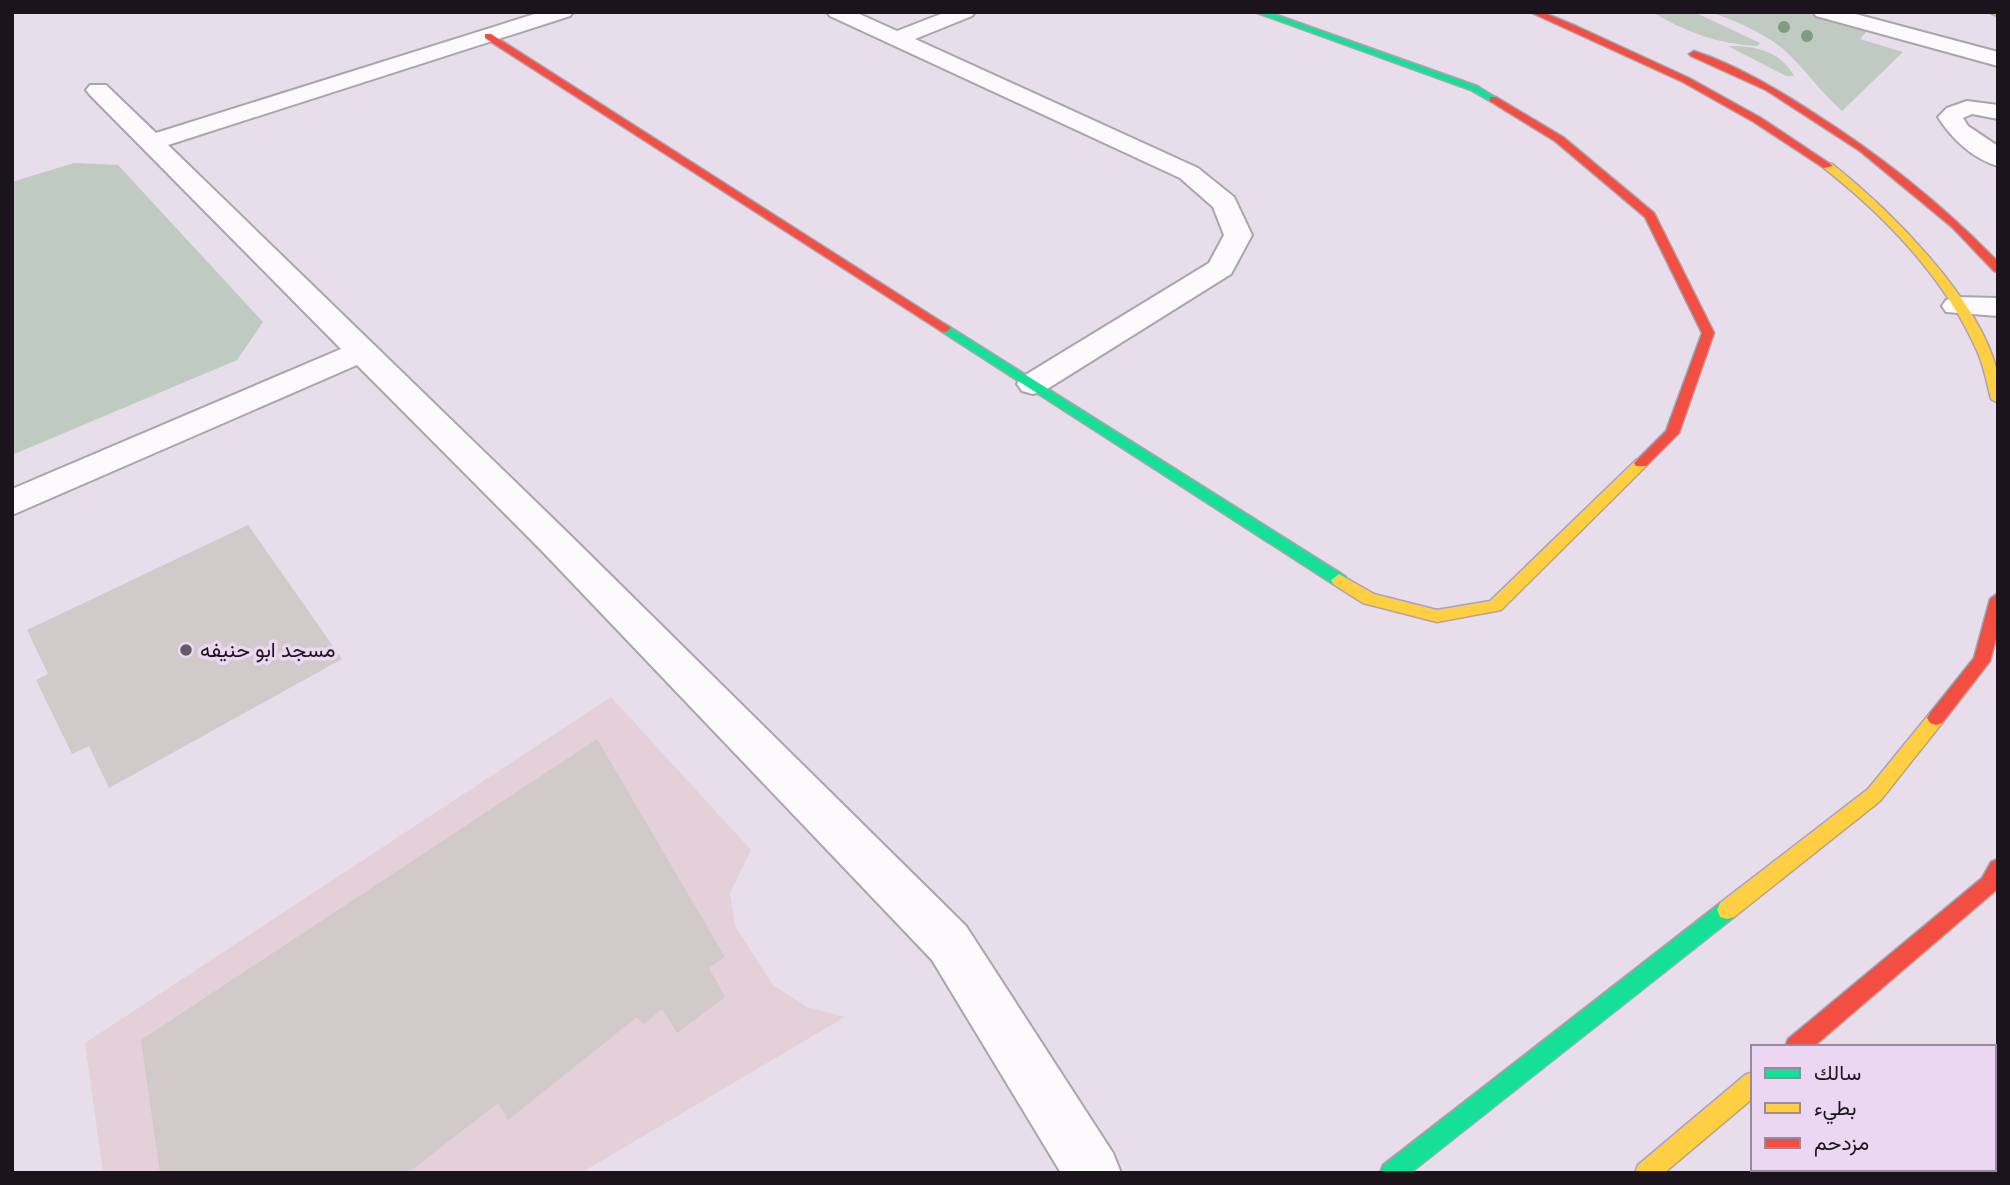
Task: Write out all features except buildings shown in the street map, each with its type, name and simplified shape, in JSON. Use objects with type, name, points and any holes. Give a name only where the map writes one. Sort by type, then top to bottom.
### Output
[{"type":"main road","points":[[488,36],[1368,599],[1437,616],[1494,606],[1671,433],[1708,334],[1650,215],[1559,139],[1474,88],[1259,12]]},
{"type":"main road","points":[[1534,12],[1611,41],[1723,96],[1810,153],[1900,229],[1947,288],[1986,357],[1998,399]]},
{"type":"main road","points":[[1992,12],[1998,14]]},
{"type":"main road","points":[[1684,49],[1769,88],[1864,149],[1956,225],[1998,269]]},
{"type":"main road","points":[[1391,1173],[1874,794],[1982,661],[1998,599]]},
{"type":"main road","points":[[1798,1045],[1989,884],[1998,868]]},
{"type":"main road","points":[[1646,1173],[1751,1085]]},
{"type":"street","points":[[151,143],[563,12]]},
{"type":"street","points":[[837,12],[1139,148],[1189,173],[1225,203],[1238,235],[1221,268],[1033,384]]},
{"type":"street","points":[[896,39],[965,12]]},
{"type":"street","points":[[1823,12],[1998,59]]},
{"type":"street","points":[[98,90],[555,542],[949,943],[1093,1173]]},
{"type":"street","points":[[1998,112],[1980,107],[1961,108],[1950,117],[1959,131],[1998,158]]},
{"type":"street","points":[[1957,306],[1998,307]]},
{"type":"street","points":[[12,503],[362,351]]},
{"type":"shaded area","points":[[1652,12],[1694,12],[1760,43],[1757,46],[1716,40],[1690,31]]},
{"type":"shaded area","points":[[1709,12],[1802,12],[1862,29],[1866,32],[1860,39],[1903,52],[1842,111],[1782,48],[1747,27]]},
{"type":"shaded area","points":[[1728,46],[1766,51],[1782,61],[1794,76],[1786,76]]},
{"type":"shaded area","points":[[74,163],[118,165],[263,322],[237,360],[12,455],[12,182]]},
{"type":"shaded area","points":[[611,697],[751,850],[730,893],[735,926],[773,985],[807,1007],[845,1017],[581,1173],[103,1173],[85,1043]]},
{"type":"traffic: fast","points":[[1259,12],[1474,88],[1493,99]]},
{"type":"traffic: fast","points":[[945,328],[1339,580]]},
{"type":"traffic: fast","points":[[1391,1173],[1727,910]]},
{"type":"traffic: slow","points":[[1992,12],[1998,14]]},
{"type":"traffic: slow","points":[[1828,166],[1873,204],[1937,275],[1984,352],[1998,399]]},
{"type":"traffic: slow","points":[[1339,580],[1369,599],[1437,616],[1495,606],[1641,463]]},
{"type":"traffic: slow","points":[[1727,910],[1874,795],[1936,718]]},
{"type":"traffic: slow","points":[[1646,1173],[1751,1085]]},
{"type":"traffic: jam","points":[[1534,12],[1612,44],[1686,80],[1758,120],[1828,166]]},
{"type":"traffic: jam","points":[[488,36],[945,328]]},
{"type":"traffic: jam","points":[[1694,54],[1769,88],[1864,149],[1956,225],[1998,269]]},
{"type":"traffic: jam","points":[[1493,99],[1559,139],[1650,215],[1708,333],[1672,433],[1641,463]]},
{"type":"traffic: jam","points":[[1936,718],[1982,661],[1998,599]]},
{"type":"traffic: jam","points":[[1798,1045],[1989,884],[1998,868]]},
{"type":"place","name":"مسجد ابو حنيفه","points":[[186,650]]}]
